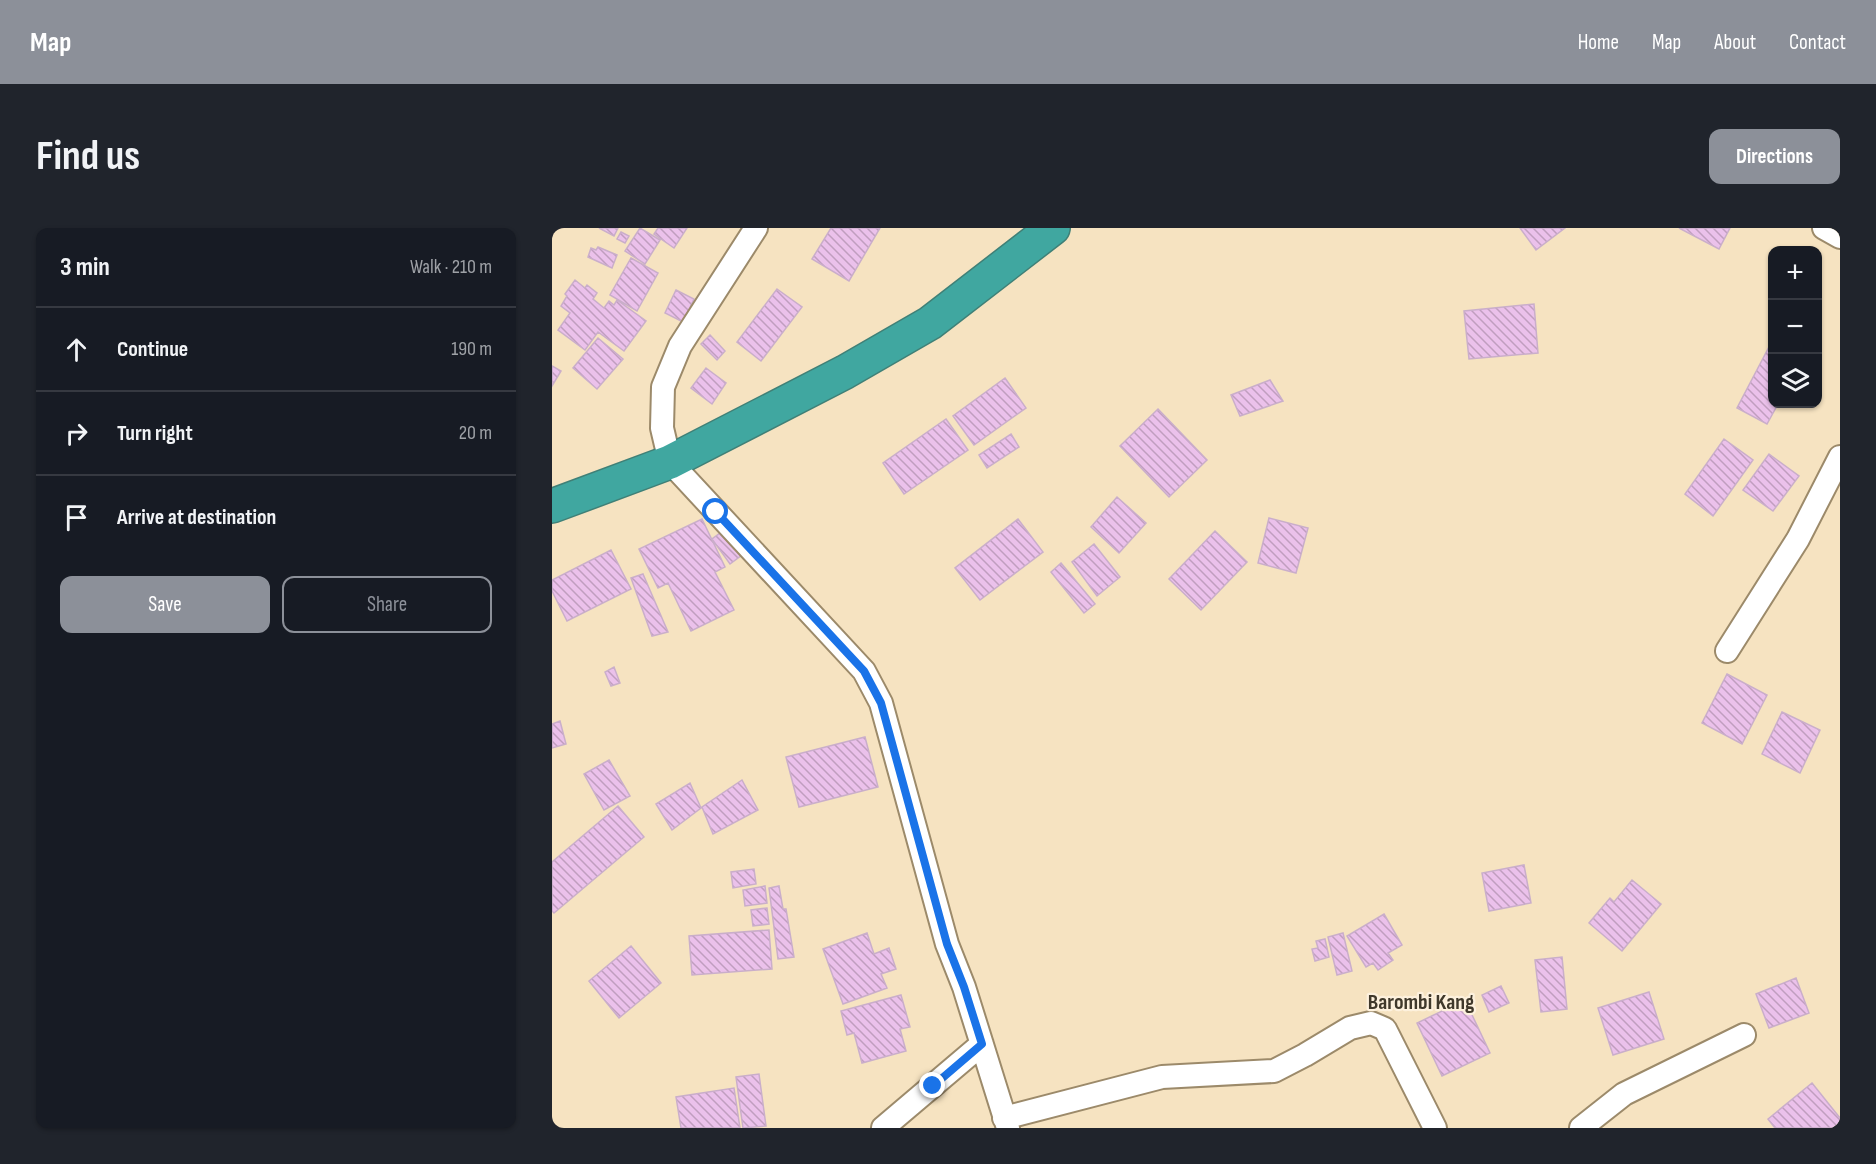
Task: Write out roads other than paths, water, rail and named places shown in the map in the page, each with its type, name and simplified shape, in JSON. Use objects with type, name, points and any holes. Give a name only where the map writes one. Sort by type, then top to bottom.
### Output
[{"type":"highway","points":[[552,506],[670,462],[845,372],[930,323],[1053,228]]},
{"type":"street","points":[[756,228],[680,346],[663,387],[662,428],[670,462],[864,671],[881,703],[947,944],[964,987],[1006,1123],[1162,1077],[1274,1071],[1350,1028],[1371,1023],[1385,1029],[1435,1128]]},
{"type":"street","points":[[1824,228],[1840,237]]},
{"type":"street","points":[[1727,651],[1798,539],[1840,457]]},
{"type":"street","points":[[1581,1128],[1624,1094],[1744,1035]]},
{"type":"street","points":[[883,1128],[982,1044]]},
{"type":"district","name":"Barombi Kang","points":[[1421,1001]]}]
